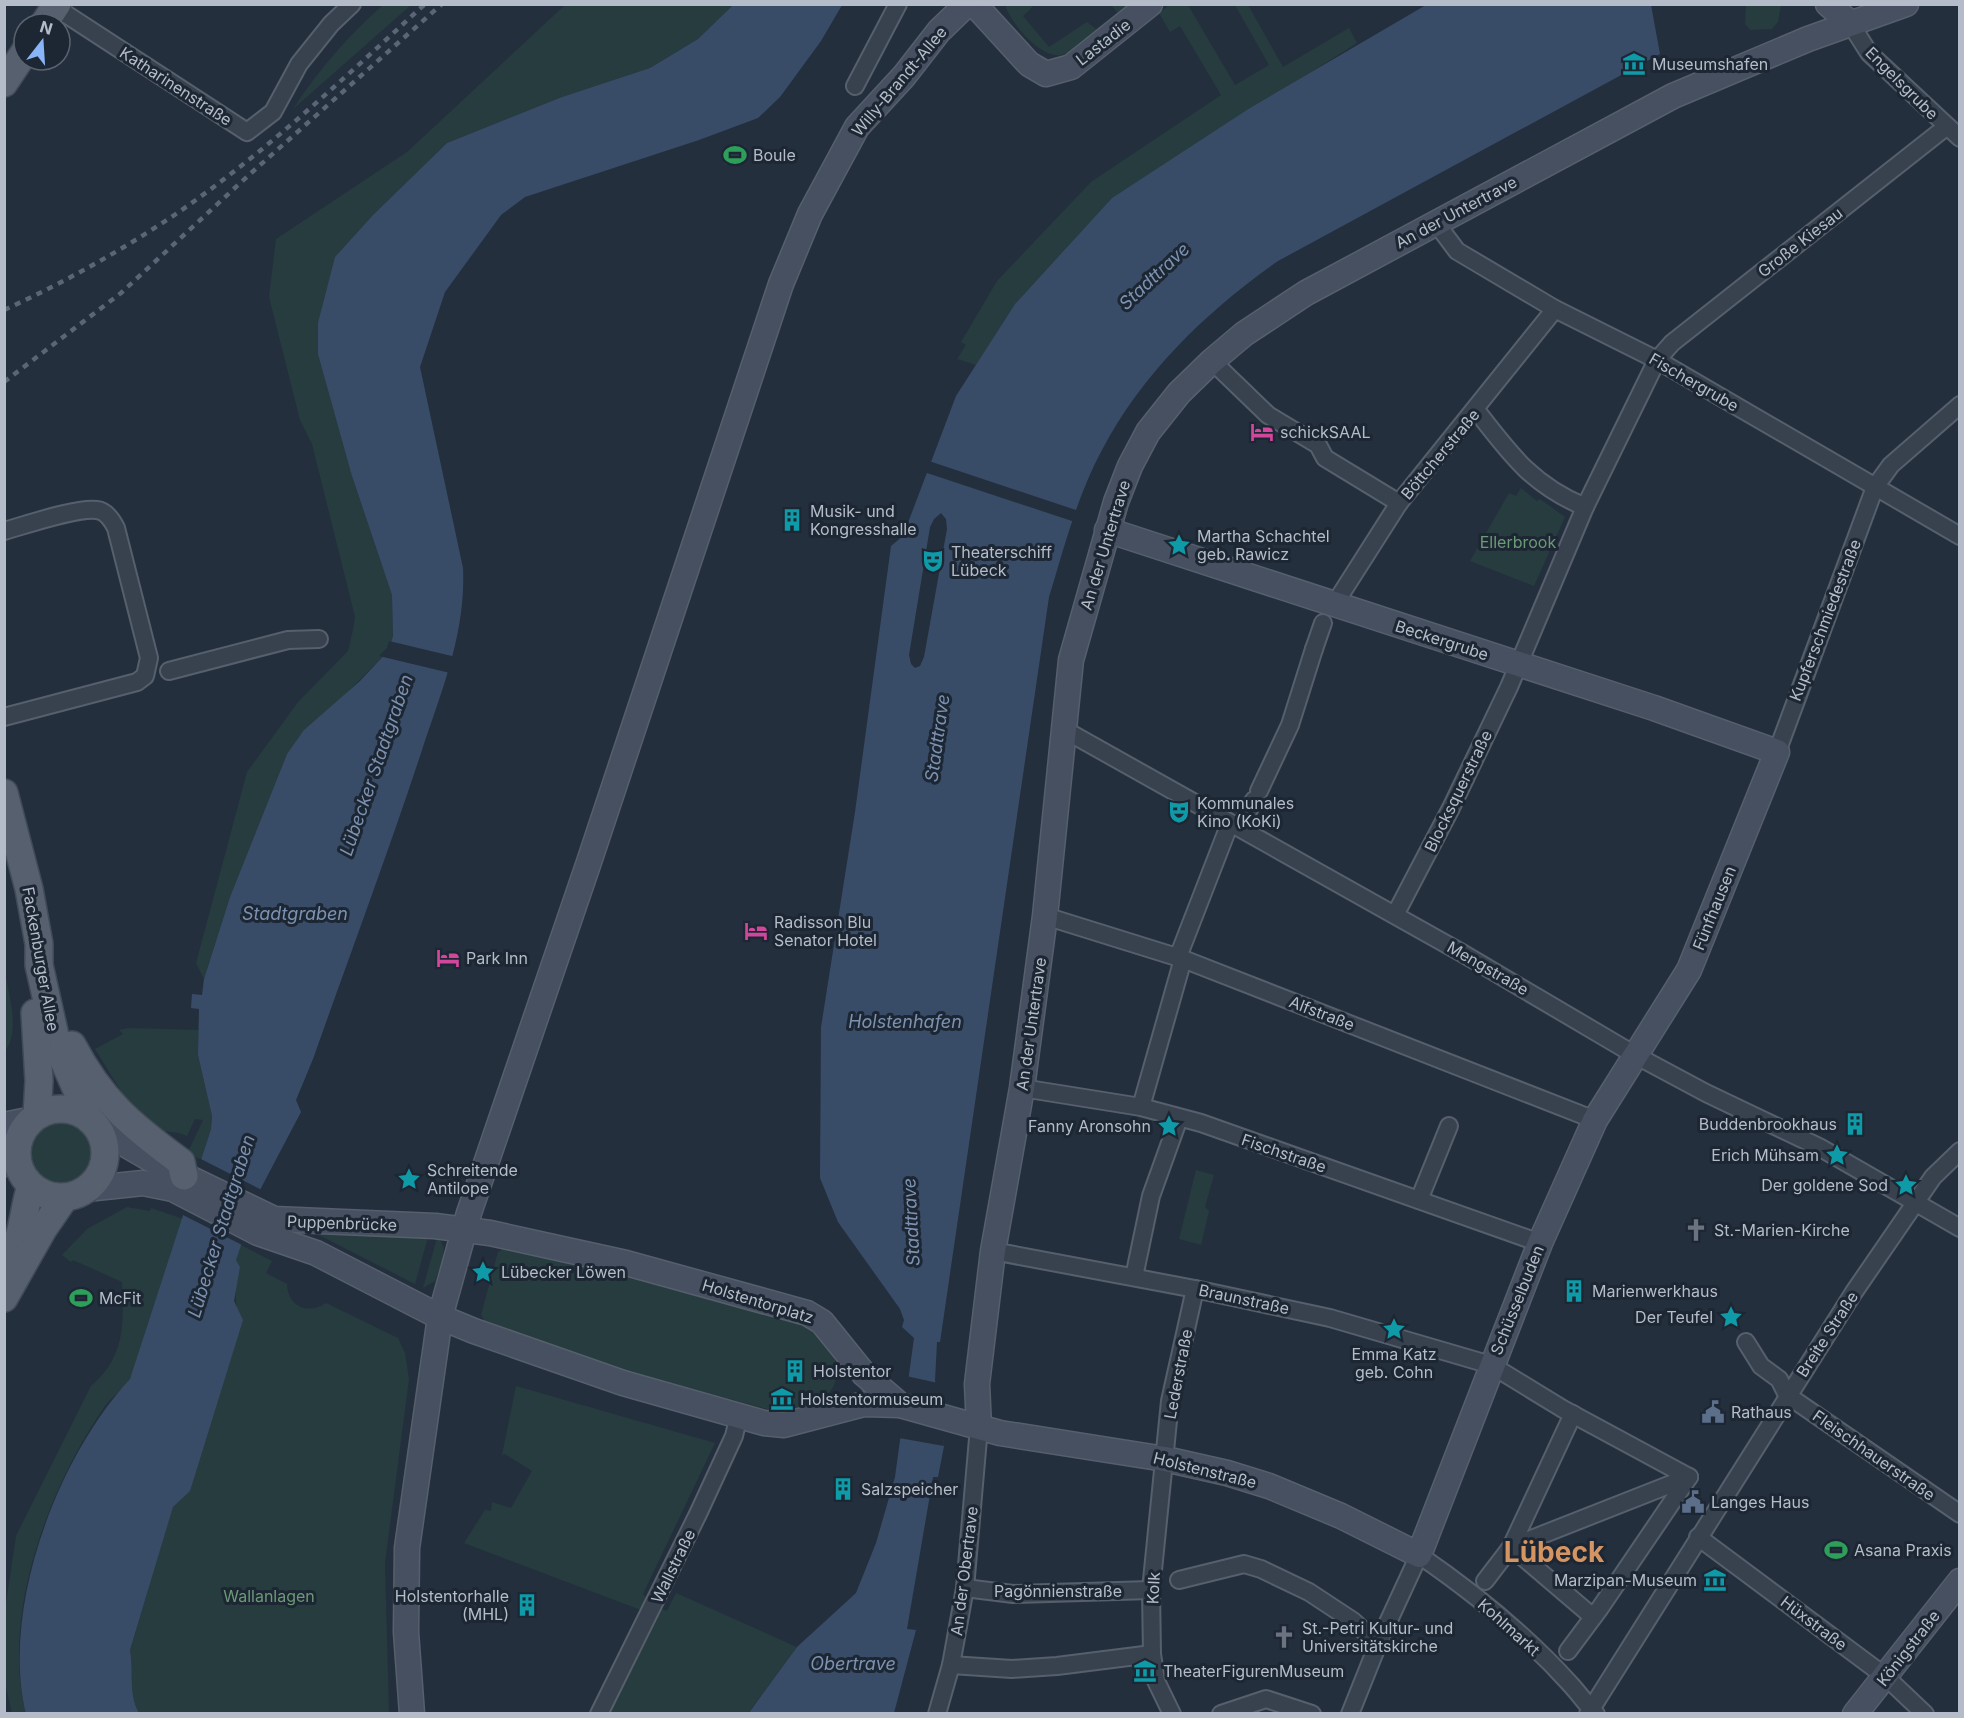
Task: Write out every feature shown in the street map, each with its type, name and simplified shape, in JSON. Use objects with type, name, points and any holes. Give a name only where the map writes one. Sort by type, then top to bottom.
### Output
[{"type":"main road","name":"Willy-Brandt-Allee","points":[[412,1713],[406,1632],[408,1548],[440,1317],[464,1229],[781,284],[810,214],[857,127],[904,76],[939,31],[967,4]]},
{"type":"main road","name":"Lastadie","points":[[974,4],[1029,64],[1046,74],[1071,67],[1150,4]]},
{"type":"main road","points":[[1828,4],[1850,23]]},
{"type":"main road","name":"An der Untertrave","points":[[979,1426],[977,1384],[993,1251],[1022,1088],[1045,916],[1071,660],[1107,530],[1130,466],[1148,432],[1179,393],[1212,362],[1244,334],[1306,293],[1673,96],[1850,23],[1906,4]]},
{"type":"main road","name":"Beckergrube","points":[[1107,530],[1328,613],[1518,664],[1654,708],[1777,752]]},
{"type":"main road","name":"Fünfhausen","points":[[1635,1055],[1689,970],[1777,752]]},
{"type":"main road","name":"Fackenburger Allee","points":[[4,793],[29,889],[39,944],[39,965],[57,1045],[93,1124]]},
{"type":"main road","name":"Fackenburger Allee","points":[[4,865],[16,897],[32,995],[39,1064],[35,1117]]},
{"type":"main road","points":[[39,944],[60,1014],[86,1068],[129,1122],[181,1162],[182,1184]]},
{"type":"main road","name":"Schüsselbuden","points":[[1419,1555],[1540,1243],[1594,1120],[1635,1055]]},
{"type":"main road","points":[[4,1125],[64,1109],[93,1124],[104,1144],[104,1163],[96,1180],[75,1193],[43,1229],[4,1298]]},
{"type":"main road","points":[[4,1269],[23,1229],[26,1203],[18,1172],[18,1144],[24,1129],[35,1117]]},
{"type":"main road","name":"Puppenbrücke","points":[[93,1124],[182,1184],[440,1317]]},
{"type":"main road","points":[[18,1172],[47,1195],[75,1193]]},
{"type":"main road","name":"Puppenbrücke","points":[[75,1193],[142,1184],[182,1184]]},
{"type":"main road","name":"Puppenbrücke","points":[[261,1225],[290,1221],[464,1229]]},
{"type":"main road","name":"Holstentorplatz","points":[[464,1229],[626,1263],[816,1317],[833,1332],[871,1382],[901,1405]]},
{"type":"main road","points":[[440,1317],[623,1383],[784,1425],[851,1406],[877,1403],[901,1405]]},
{"type":"main road","name":"Holstenstraße","points":[[901,1405],[1038,1439],[1165,1459],[1269,1486],[1341,1516],[1419,1555]]},
{"type":"main road","name":"Königstraße","points":[[1856,1713],[1959,1581]]},
{"type":"street","name":"Katharinenstraße","points":[[49,11],[247,132],[273,112],[299,64],[331,24],[352,4]]},
{"type":"street","points":[[855,86],[898,4]]},
{"type":"street","name":"Engelsgrube","points":[[1850,23],[1869,54],[1959,138]]},
{"type":"street","name":"Große Kiesau","points":[[1657,360],[1672,343],[1946,127]]},
{"type":"street","name":"Fischergrube","points":[[1436,223],[1457,251],[1556,309],[1657,360],[1959,536]]},
{"type":"street","name":"Böttcherstraße","points":[[1141,1107],[1181,958],[1248,808],[1290,724],[1328,613],[1399,503],[1556,309]]},
{"type":"street","points":[[1518,664],[1585,507],[1657,360]]},
{"type":"street","points":[[1212,362],[1268,415],[1318,445],[1325,458],[1399,503]]},
{"type":"street","name":"Kupferschmiedestraße","points":[[1777,752],[1875,488],[1891,465],[1959,405]]},
{"type":"street","points":[[1476,410],[1513,459],[1532,478],[1551,492],[1585,507]]},
{"type":"street","points":[[4,531],[94,509],[100,510],[113,521],[149,658],[145,676],[137,682],[4,717]]},
{"type":"street","points":[[169,671],[288,640],[319,639]]},
{"type":"street","name":"Blocksquerstraße","points":[[1395,915],[1451,808],[1518,664]]},
{"type":"street","name":"Mengstraße","points":[[1063,729],[1092,744],[1248,808],[1395,915],[1635,1055],[1706,1093],[1819,1147],[1955,1226]]},
{"type":"street","name":"Alfstraße","points":[[1045,916],[1181,958],[1594,1120]]},
{"type":"street","name":"Fischstraße","points":[[1022,1088],[1141,1107],[1201,1123],[1540,1243]]},
{"type":"street","points":[[1134,1277],[1151,1196],[1179,1118]]},
{"type":"street","points":[[1419,1200],[1449,1126]]},
{"type":"street","name":"Breite Straße","points":[[1591,1712],[1788,1395],[1933,1177],[1959,1152]]},
{"type":"street","name":"Braunstraße","points":[[993,1251],[1195,1289],[1330,1318],[1491,1365],[1568,1412],[1689,1477]]},
{"type":"street","name":"Lederstraße","points":[[1165,1459],[1170,1401],[1195,1289]]},
{"type":"street","points":[[1746,1342],[1761,1366],[1777,1378],[1788,1395]]},
{"type":"street","name":"Fleischhauerstraße","points":[[1788,1395],[1959,1514]]},
{"type":"street","points":[[1485,1581],[1511,1547],[1568,1412]]},
{"type":"street","name":"Wallstraße","points":[[599,1713],[718,1470],[740,1415]]},
{"type":"street","name":"An der Obertrave","points":[[937,1713],[951,1665],[965,1588],[979,1426]]},
{"type":"street","name":"Kolk","points":[[1165,1459],[1151,1590],[1152,1654],[1156,1681],[1172,1713]]},
{"type":"street","points":[[1511,1547],[1689,1477]]},
{"type":"street","points":[[1568,1651],[1689,1477]]},
{"type":"street","name":"Hüxstraße","points":[[1698,1537],[1886,1677],[1925,1713]]},
{"type":"street","points":[[1511,1547],[1593,1617]]},
{"type":"street","points":[[1350,1713],[1378,1644],[1419,1555]]},
{"type":"street","name":"Kohlmarkt","points":[[1419,1555],[1473,1595],[1523,1639],[1572,1686],[1591,1712]]},
{"type":"street","points":[[1179,1580],[1244,1564],[1261,1569],[1309,1592],[1353,1621],[1378,1644]]},
{"type":"street","name":"Pagönnienstraße","points":[[965,1588],[1013,1594],[1151,1590]]},
{"type":"street","points":[[951,1665],[1012,1669],[1057,1666],[1152,1654]]},
{"type":"street","points":[[1221,1713],[1266,1699],[1312,1713]]},
{"type":"green space","points":[[383,5],[411,5],[293,109],[335,54]]},
{"type":"green space","points":[[565,5],[733,5],[698,39],[650,68],[562,97],[447,143],[373,215],[335,257],[352,476],[392,595],[393,636],[390,649],[287,754],[230,897],[204,979],[196,963],[247,772],[298,702],[348,651],[355,617],[312,444],[300,420],[269,297],[276,239],[407,152]]},
{"type":"green space","points":[[1005,5],[1033,6],[1023,16],[1049,47],[1087,22],[1096,29],[1118,13],[1111,5],[1134,5],[1089,42],[1070,53],[1056,55],[1042,50],[1025,36],[1011,18]]},
{"type":"green space","points":[[1169,5],[1188,5],[1235,85],[1269,65],[1235,5],[1248,5],[1283,67],[1349,28],[1357,43],[1112,198],[1015,304],[976,365],[957,359],[966,345],[961,342],[997,281],[1091,182],[1221,95],[1180,26],[1170,32],[1159,13]]},
{"type":"green space","points":[[1746,5],[1781,5],[1778,22],[1772,29],[1750,30],[1745,24]]},
{"type":"green space","name":"Boule","points":[[745,145],[749,156],[725,165],[721,154]]},
{"type":"green space","name":"Ellerbrook","points":[[1521,488],[1537,501],[1540,499],[1565,517],[1534,586],[1470,561],[1509,493],[1516,496]]},
{"type":"green space","points":[[4,968],[13,1022],[10,1043],[5,1051]]},
{"type":"green space","points":[[129,1028],[199,1030],[198,1055],[212,1116],[211,1129],[201,1160],[190,1154],[189,1150],[203,1120],[195,1119],[187,1136],[157,1128],[129,1102],[95,1049],[123,1034],[119,1030]]},
{"type":"green space","points":[[61,1120],[73,1123],[84,1130],[91,1141],[94,1153],[91,1165],[84,1176],[73,1183],[61,1186],[49,1183],[38,1176],[31,1165],[28,1153],[31,1141],[38,1130],[49,1123]]},
{"type":"green space","points":[[1196,1170],[1214,1175],[1205,1207],[1209,1211],[1201,1245],[1179,1239]]},
{"type":"green space","points":[[127,1207],[150,1211],[151,1208],[183,1219],[132,1374],[127,1383],[105,1406],[84,1438],[65,1474],[35,1553],[25,1594],[20,1635],[20,1675],[26,1713],[12,1714],[5,1683],[4,1617],[16,1536],[91,1386],[110,1363],[120,1339],[122,1326],[122,1282],[73,1260],[71,1262],[62,1255],[87,1229]]},
{"type":"green space","points":[[316,1231],[428,1237],[415,1284],[315,1233]]},
{"type":"green space","points":[[437,1238],[444,1252],[441,1264],[435,1281],[423,1288]]},
{"type":"green space","name":"Wallanlagen","points":[[241,1245],[272,1261],[266,1273],[287,1284],[291,1298],[300,1307],[319,1307],[326,1303],[398,1338],[405,1353],[409,1379],[385,1563],[389,1713],[139,1713],[136,1705],[132,1690],[130,1650],[173,1506],[182,1497],[237,1312],[235,1287],[240,1267],[235,1260]]},
{"type":"green space","points":[[504,1249],[632,1275],[803,1321],[821,1335],[834,1355],[837,1366],[832,1388],[815,1404],[785,1414],[618,1369],[485,1322],[481,1315],[498,1252]]},
{"type":"green space","points":[[516,1386],[715,1443],[643,1594],[654,1606],[667,1611],[676,1593],[797,1647],[748,1713],[599,1713],[641,1610],[464,1543],[485,1510],[491,1511],[492,1502],[511,1508],[532,1471],[505,1454],[502,1455]]},
{"type":"water","name":"Stadtgraben","points":[[733,5],[842,5],[821,41],[780,97],[758,118],[699,140],[525,197],[501,215],[445,292],[420,367],[463,568],[461,616],[451,662],[381,868],[313,1059],[296,1100],[301,1112],[261,1188],[236,1260],[240,1267],[234,1301],[243,1320],[190,1491],[173,1507],[130,1650],[132,1690],[139,1713],[26,1714],[20,1673],[21,1628],[28,1582],[41,1536],[59,1491],[80,1449],[104,1411],[130,1379],[211,1129],[212,1116],[198,1055],[199,1009],[191,1008],[192,994],[202,995],[204,979],[230,897],[287,754],[304,730],[360,681],[389,650],[393,636],[392,595],[352,476],[318,354],[318,323],[335,257],[373,215],[447,143],[562,97],[650,68],[698,39]]},
{"type":"water","name":"Holstenhafen","points":[[1426,5],[1651,5],[1660,54],[1278,261],[1226,301],[1179,345],[1137,395],[1102,450],[1078,504],[1049,597],[940,1342],[937,1342],[935,1380],[944,1446],[938,1477],[933,1477],[907,1629],[916,1630],[894,1713],[748,1714],[797,1647],[856,1593],[876,1543],[895,1477],[914,1338],[902,1327],[904,1320],[900,1309],[838,1222],[820,1178],[821,1027],[855,812],[891,546],[903,536],[956,396],[1015,304],[1112,198],[1250,108]],"holes":[[[941,513],[946,519],[947,529],[924,657],[920,666],[915,668],[911,664],[909,655],[930,527]]]},
{"type":"pier","points":[[929,461],[1079,511],[1075,522],[924,472]]},
{"type":"pier","points":[[389,641],[456,657],[450,673],[379,656],[387,648]]},
{"type":"pier","points":[[199,1158],[264,1191],[244,1246],[181,1214]]},
{"type":"pier","points":[[906,1376],[938,1383],[944,1446],[899,1438]]},
{"type":"railway","points":[[4,310],[108,257],[201,196],[300,117],[425,4]]},
{"type":"railway","points":[[4,382],[121,293],[250,174],[442,4]]},
{"type":"place","name":"Museumshafen","points":[[1634,64]]},
{"type":"place","name":"Boule","points":[[735,155]]},
{"type":"place","name":"schickSAAL","points":[[1262,432]]},
{"type":"place","name":"Musik- und Kongresshalle","points":[[792,520]]},
{"type":"place","name":"Martha Schachtel geb. Rawicz","points":[[1179,545]]},
{"type":"place","name":"Theaterschiff Lübeck","points":[[933,561]]},
{"type":"place","name":"Kommunales Kino (KoKi)","points":[[1179,812]]},
{"type":"place","name":"Radisson Blu Senator Hotel","points":[[756,931]]},
{"type":"place","name":"Park Inn","points":[[448,958]]},
{"type":"place","name":"Buddenbrookhaus","points":[[1855,1124]]},
{"type":"place","name":"Fanny Aronsohn","points":[[1169,1126]]},
{"type":"place","name":"Erich Mühsam","points":[[1837,1155]]},
{"type":"place","name":"Schreitende Antilope","points":[[409,1179]]},
{"type":"place","name":"Der goldene Sod","points":[[1906,1185]]},
{"type":"place","name":"St.-Marien-Kirche","points":[[1696,1230]]},
{"type":"place","name":"Lübecker Löwen","points":[[483,1272]]},
{"type":"place","name":"Marienwerkhaus","points":[[1574,1291]]},
{"type":"place","name":"McFit","points":[[81,1298]]},
{"type":"place","name":"Der Teufel","points":[[1731,1317]]},
{"type":"place","name":"Emma Katz geb. Cohn","points":[[1394,1329]]},
{"type":"place","name":"Holstentor","points":[[795,1371]]},
{"type":"place","name":"Holstentormuseum","points":[[782,1399]]},
{"type":"place","name":"Rathaus","points":[[1713,1412]]},
{"type":"place","name":"Salzspeicher","points":[[843,1489]]},
{"type":"place","name":"Langes Haus","points":[[1693,1502]]},
{"type":"place","name":"Asana Praxis","points":[[1836,1550]]},
{"type":"place","name":"Marzipan-Museum","points":[[1715,1580]]},
{"type":"place","name":"Holstentorhalle (MHL)","points":[[527,1605]]},
{"type":"place","name":"St.-Petri Kultur- und Universitätskirche","points":[[1284,1637]]},
{"type":"place","name":"TheaterFigurenMuseum","points":[[1145,1671]]},
{"type":"district","name":"Lübeck","points":[[1554,1552]]},
{"type":"water label","name":"Stadttrave","points":[[1154,276]]},
{"type":"water label","name":"Stadttrave","points":[[937,738]]},
{"type":"water label","name":"Lübecker Stadtgraben","points":[[376,765]]},
{"type":"water label","name":"Stadttrave","points":[[911,1222]]},
{"type":"water label","name":"Lübecker Stadtgraben","points":[[221,1226]]},
{"type":"water label","name":"Obertrave","points":[[853,1663]]}]
